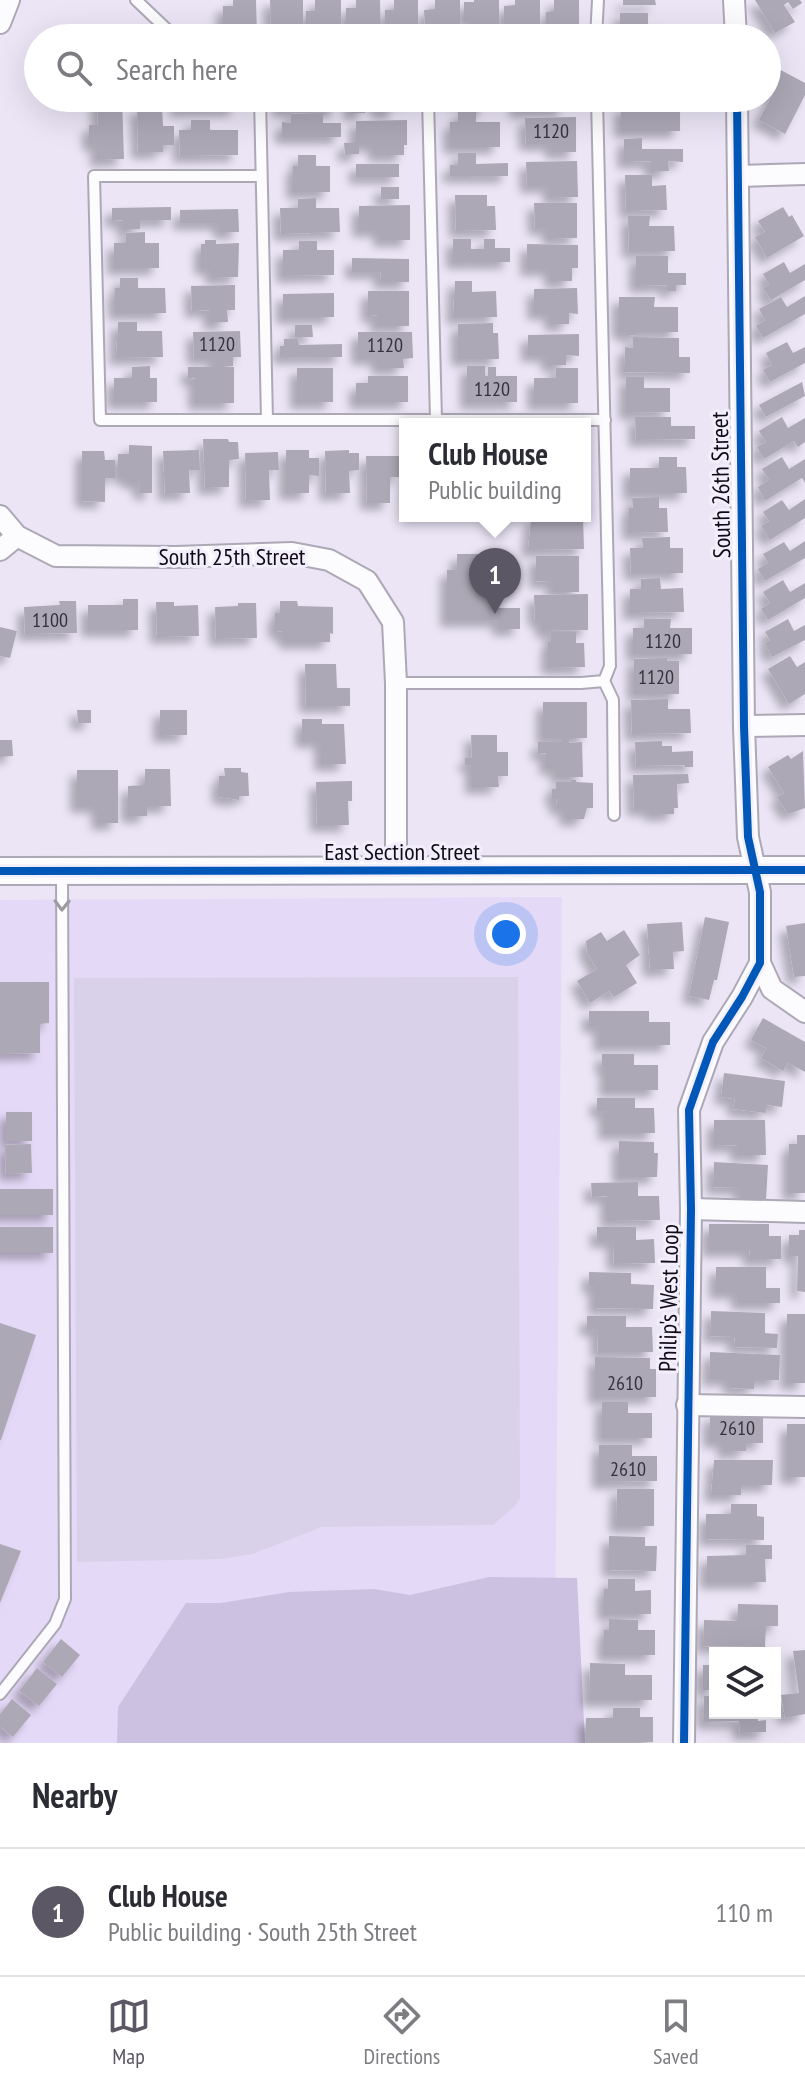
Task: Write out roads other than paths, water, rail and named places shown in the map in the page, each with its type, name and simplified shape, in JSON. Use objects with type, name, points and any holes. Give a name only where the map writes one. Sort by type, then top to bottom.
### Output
[{"type":"street","points":[[0,23],[9,0]]},
{"type":"street","points":[[734,0],[735,24]]},
{"type":"street","name":"South 26th Street","points":[[737,112],[744,726],[748,837],[755,871]]},
{"type":"street","points":[[738,176],[805,174]]},
{"type":"street","name":"South 25th Street","points":[[0,516],[17,536],[56,556],[176,557],[292,553],[329,560],[367,581],[393,622],[396,872]]},
{"type":"street","points":[[0,550],[17,536]]},
{"type":"street","points":[[744,726],[805,725]]},
{"type":"street","name":"East Section Street","points":[[0,871],[805,870]]},
{"type":"street","name":"Philip's West Loop","points":[[684,1743],[691,1209],[689,1110],[713,1042],[760,963],[760,892],[755,871]]},
{"type":"street","points":[[760,963],[772,989],[805,1012]]},
{"type":"street","points":[[691,1209],[805,1212]]},
{"type":"street","points":[[687,1405],[805,1407]]},
{"type":"lane","points":[[136,0],[161,24]]},
{"type":"lane","points":[[597,24],[598,0]]},
{"type":"lane","points":[[260,112],[267,420]]},
{"type":"lane","points":[[428,112],[436,418]]},
{"type":"lane","points":[[597,112],[610,666],[604,681],[613,700],[614,815]]},
{"type":"lane","points":[[261,176],[94,176],[100,420],[399,420]]},
{"type":"lane","points":[[591,420],[605,420]]},
{"type":"lane","points":[[396,683],[604,681]]},
{"type":"lane","points":[[0,1694],[55,1624],[65,1599],[62,871]]},
{"type":"place","name":"Club House","points":[[495,614]]}]
